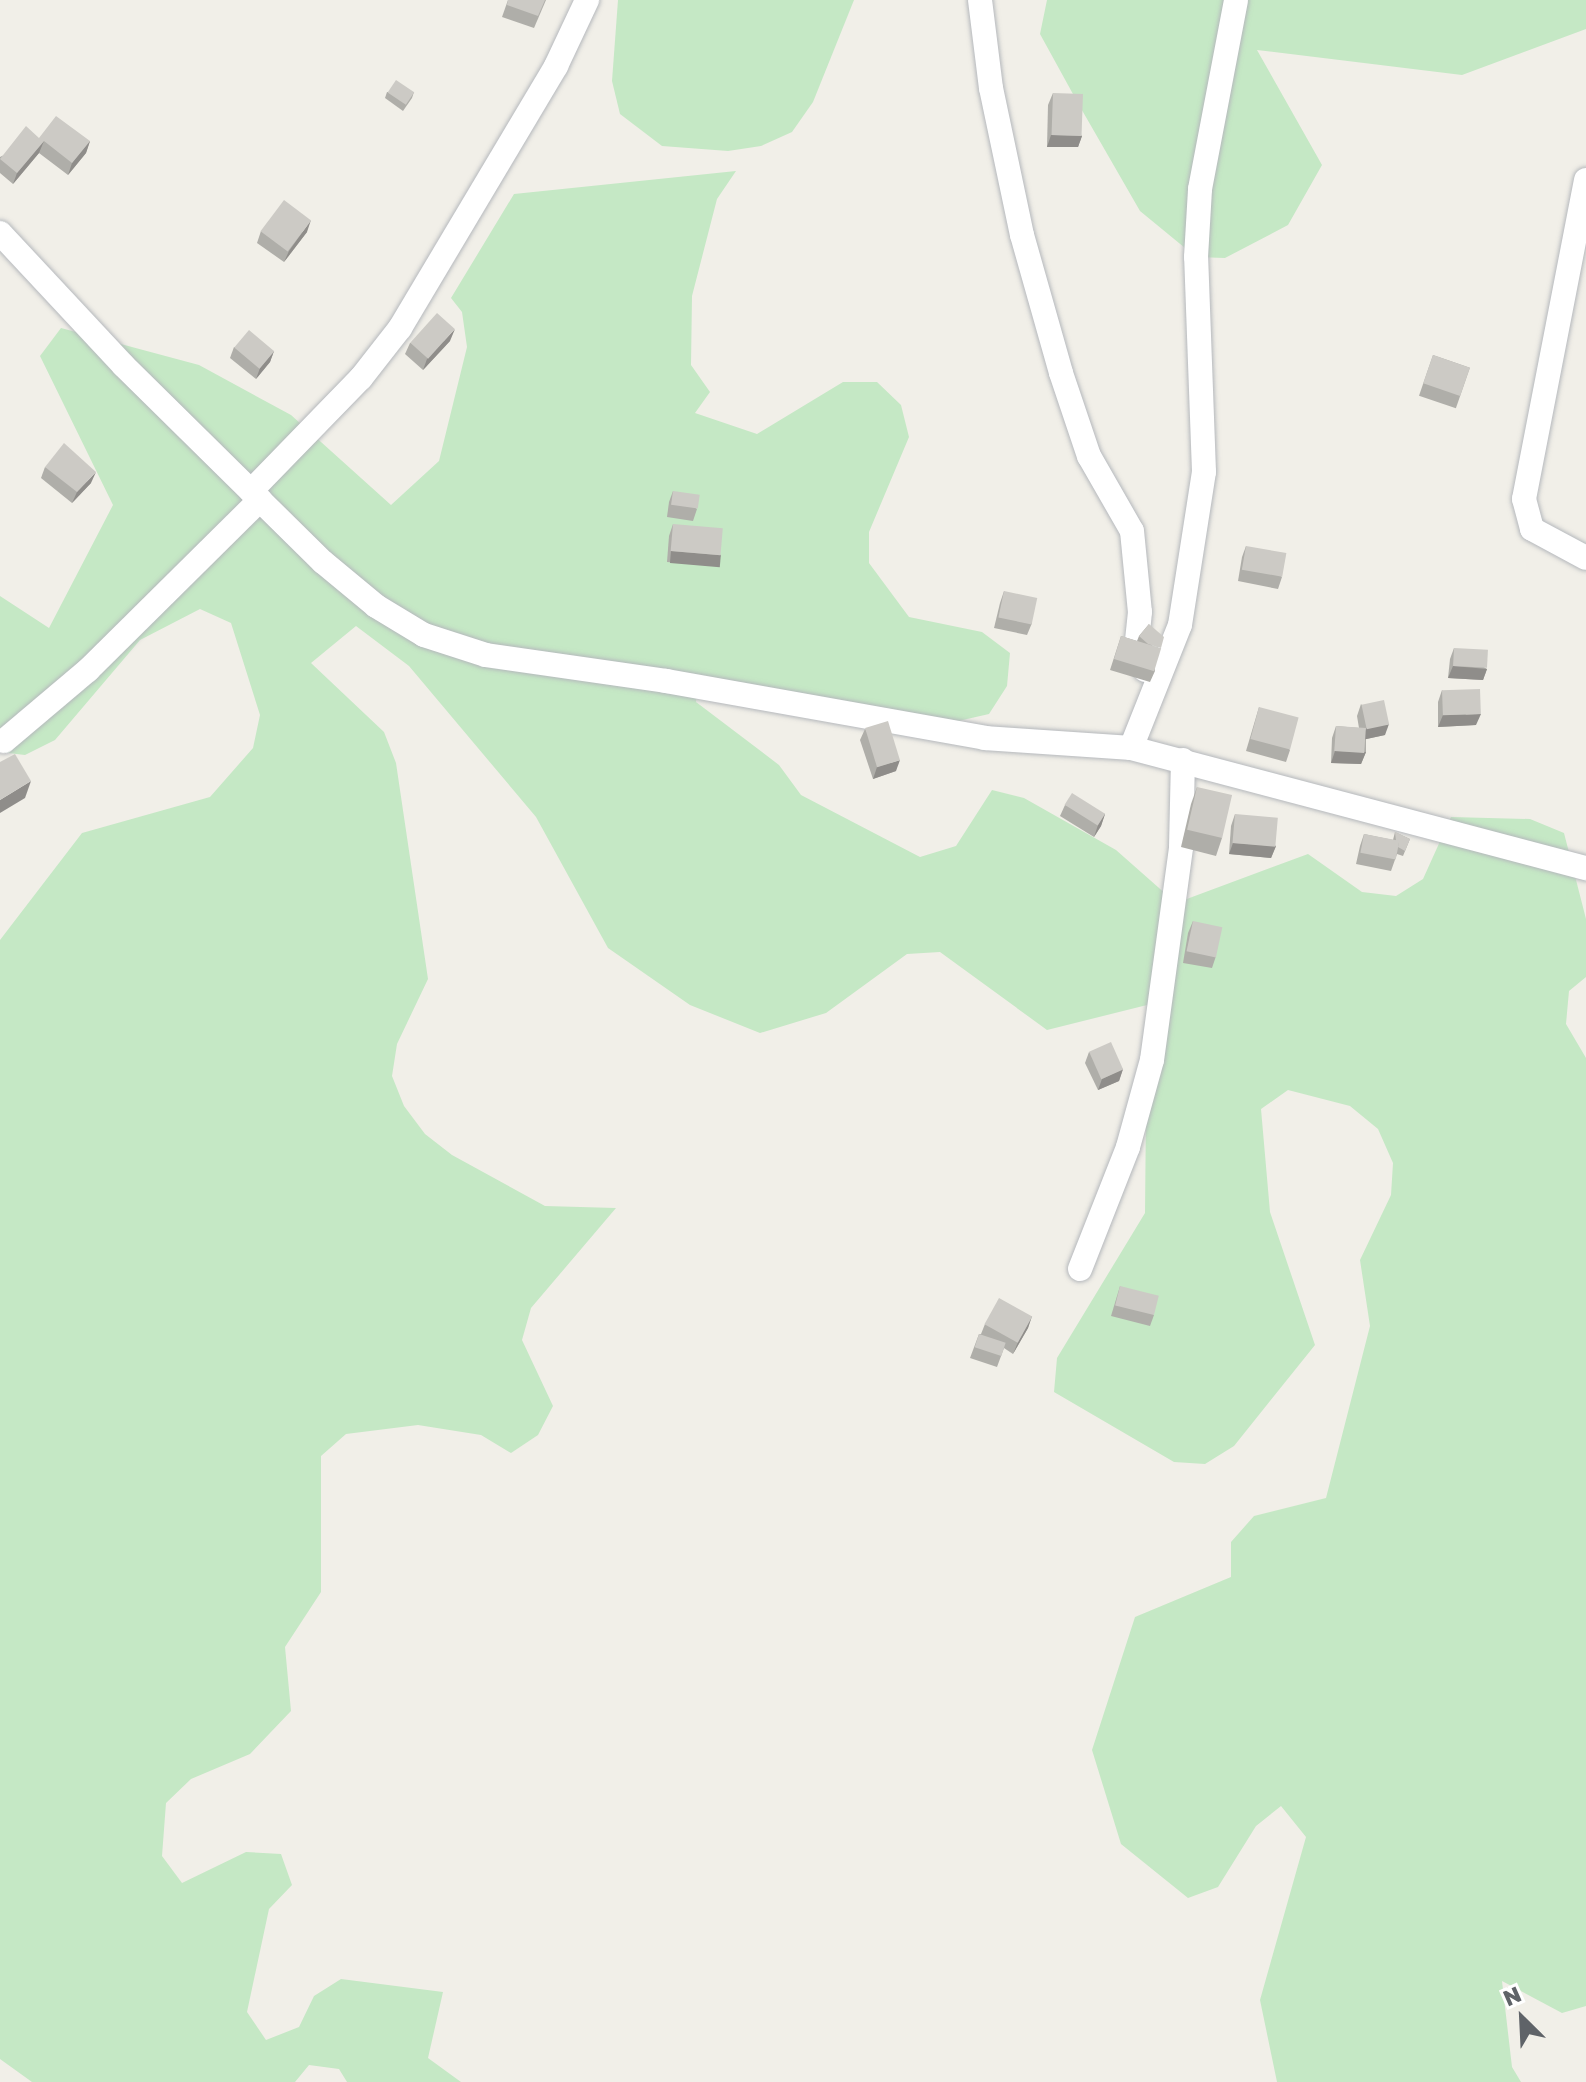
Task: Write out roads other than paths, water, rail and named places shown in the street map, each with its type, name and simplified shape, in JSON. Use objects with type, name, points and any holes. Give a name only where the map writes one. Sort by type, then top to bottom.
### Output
[{"type":"street","points":[[4,741],[88,670],[256,496],[361,378],[400,328],[556,66],[587,0]]},
{"type":"street","points":[[980,0],[991,88],[1022,235],[1056,358],[1089,456],[1132,531],[1140,612],[1137,642],[1153,688]]},
{"type":"street","points":[[1131,748],[1180,625],[1204,472],[1196,257],[1200,189],[1236,0]]},
{"type":"street","points":[[1586,180],[1524,499],[1532,529],[1586,558]]},
{"type":"street","points":[[0,233],[256,496],[376,606],[424,635],[486,655],[666,681],[985,738],[1131,748],[1586,868]]},
{"type":"street","points":[[1080,1269],[1128,1147],[1152,1060],[1181,847],[1183,760]]}]
